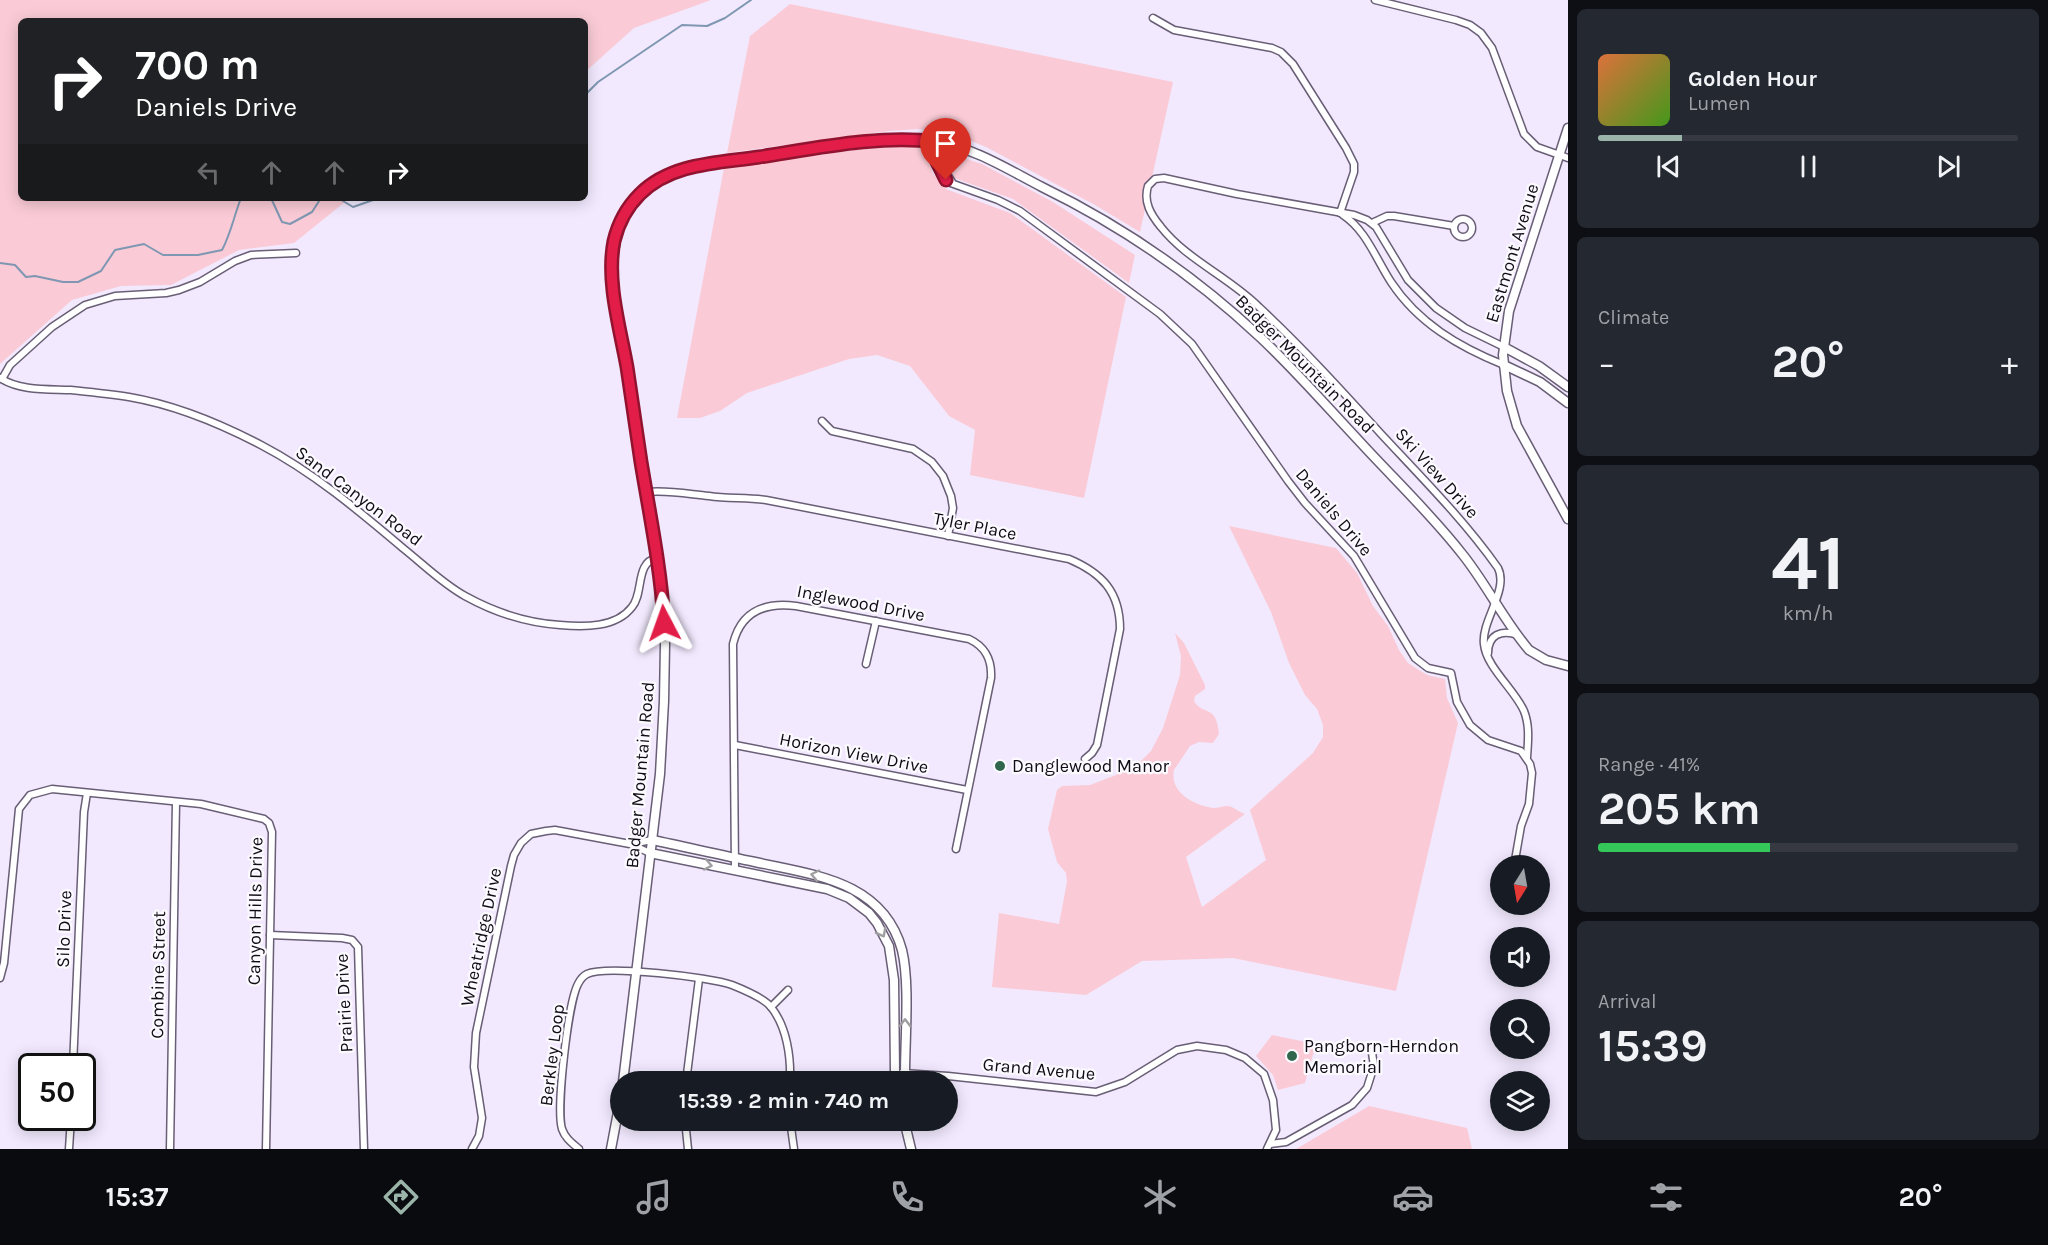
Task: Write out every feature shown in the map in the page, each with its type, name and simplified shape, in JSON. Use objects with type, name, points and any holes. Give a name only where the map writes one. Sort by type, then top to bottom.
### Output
[{"type":"main road","name":"Eastmont Avenue","points":[[1568,128],[1564,157],[1512,301],[1504,346],[1507,391],[1517,426],[1568,519]]},
{"type":"main road","name":"Badger Mountain Road","points":[[624,1071],[660,774],[664,701],[664,623],[657,558],[613,276],[614,242],[619,225],[639,195],[654,182],[676,171],[696,166],[853,144],[904,140],[935,142],[968,151],[1076,204],[1164,259],[1233,314],[1291,368],[1464,556],[1518,635],[1535,654],[1556,664],[1568,664]]},
{"type":"main road","points":[[1504,346],[1539,366],[1568,387]]},
{"type":"main road","points":[[1504,365],[1540,382],[1568,403]]},
{"type":"main road","points":[[652,840],[829,878],[858,891],[880,910],[896,936],[904,963],[900,1071]]},
{"type":"main road","points":[[650,853],[837,892],[860,906],[877,923],[889,946],[900,1071]]},
{"type":"main road","points":[[611,1149],[614,1131]]},
{"type":"main road","points":[[906,1131],[910,1149]]},
{"type":"street","points":[[1375,0],[1456,20],[1470,25],[1481,33],[1492,48],[1524,134],[1537,147],[1564,157]]},
{"type":"street","points":[[1154,18],[1174,30],[1272,48],[1287,56],[1352,158],[1354,172],[1340,213]]},
{"type":"street","name":"Daniels Drive","points":[[935,142],[937,162],[948,182],[998,200],[1020,212],[1160,314],[1181,332],[1192,344],[1264,449],[1305,503],[1354,556],[1415,658],[1428,668],[1447,671],[1453,675],[1459,708],[1478,734],[1521,752],[1527,758]]},
{"type":"street","points":[[963,188],[949,178],[947,164],[956,154],[968,151]]},
{"type":"street","name":"Ski View Drive","points":[[1340,213],[1164,178],[1155,179],[1150,183],[1146,194],[1152,214],[1169,237],[1269,315],[1466,526],[1500,572],[1501,580],[1495,602]]},
{"type":"street","points":[[1340,213],[1361,217],[1372,223],[1408,280],[1423,297],[1448,318],[1504,346]]},
{"type":"street","points":[[1340,213],[1350,219],[1360,230],[1390,281],[1415,312],[1460,345],[1504,365]]},
{"type":"street","points":[[1372,223],[1387,216],[1394,216],[1454,226]]},
{"type":"street","points":[[1,378],[10,365],[51,327],[85,305],[115,296],[179,290],[200,282],[235,261],[251,255],[296,252]]},
{"type":"street","name":"Sand Canyon Road","points":[[1,378],[19,386],[131,397],[183,410],[221,425],[269,449],[324,484],[460,593],[522,618],[576,626],[616,620],[632,608],[637,598],[644,568],[650,560],[657,558]]},
{"type":"street","points":[[822,421],[832,431],[913,449],[932,462],[943,476],[951,496],[953,508],[948,536]]},
{"type":"street","name":"Tyler Place","points":[[647,492],[672,491],[709,496],[754,498],[1069,559],[1091,569],[1108,585],[1117,603],[1120,629],[1096,745],[1085,759]]},
{"type":"street","points":[[1495,602],[1484,636],[1485,650],[1525,713],[1528,727],[1527,758],[1532,770],[1530,798],[1521,826],[1517,855]]},
{"type":"street","name":"Inglewood Drive","points":[[735,870],[733,644],[739,628],[750,616],[758,609],[777,604],[969,639],[978,643],[988,656],[992,666],[991,678],[956,849]]},
{"type":"street","points":[[867,664],[876,621]]},
{"type":"street","points":[[1490,660],[1488,647],[1496,635],[1507,632],[1518,635]]},
{"type":"street","name":"Horizon View Drive","points":[[735,745],[968,790]]},
{"type":"street","name":"Canyon Hills Drive","points":[[0,978],[4,963],[19,809],[27,796],[52,789],[217,806],[261,818],[269,823],[272,832],[266,1149]]},
{"type":"street","name":"Silo Drive","points":[[74,1053],[83,823],[87,793]]},
{"type":"street","name":"Combine Street","points":[[170,1149],[176,802]]},
{"type":"street","name":"Wheatridge Drive","points":[[472,1149],[479,1136],[482,1118],[474,1067],[476,1033],[517,848],[531,834],[555,830],[630,844],[650,853]]},
{"type":"street","name":"Wheatridge Drive","points":[[630,844],[652,840]]},
{"type":"street","name":"Prairie Drive","points":[[270,935],[342,938],[352,940],[358,947],[364,1149]]},
{"type":"street","name":"Berkley Loop","points":[[579,1149],[565,1136],[560,1121],[565,1048],[576,988],[584,976],[594,972],[636,972],[699,979],[731,985],[750,993],[771,1007]]},
{"type":"street","points":[[687,1071],[699,979]]},
{"type":"street","points":[[788,990],[771,1007],[786,1036],[790,1071]]},
{"type":"street","name":"Grand Avenue","points":[[958,1077],[1096,1092],[1125,1082],[1177,1050],[1197,1046],[1226,1050],[1245,1058],[1264,1074],[1273,1100],[1276,1130],[1269,1147]]},
{"type":"street","points":[[1269,1147],[1286,1142],[1352,1105],[1368,1088],[1374,1066],[1371,1046]]},
{"type":"street","points":[[69,1149],[70,1131]]},
{"type":"street","points":[[686,1131],[688,1149]]},
{"type":"street","points":[[792,1131],[794,1149]]},
{"type":"shaded area","points":[[0,0],[711,0],[634,28],[588,69],[588,18],[18,18],[18,201],[346,201],[294,243],[239,250],[171,285],[121,286],[72,300],[0,364]]},
{"type":"shaded area","points":[[790,4],[1173,82],[1140,232],[1095,205],[986,147],[939,131],[919,129],[889,131],[727,153],[750,36]]},
{"type":"shaded area","points":[[917,146],[925,150],[933,174],[946,189],[1010,213],[1126,297],[1084,498],[970,475],[975,430],[949,416],[910,366],[877,355],[849,359],[747,393],[720,411],[700,418],[677,418],[724,168],[863,149]]},
{"type":"shaded area","points":[[960,157],[982,164],[1053,202],[1135,255],[1129,283],[1013,199],[954,178],[951,173],[951,164]]},
{"type":"shaded area","points":[[1229,526],[1336,548],[1357,573],[1373,606],[1388,626],[1408,663],[1427,675],[1445,679],[1447,698],[1458,723],[1396,991],[1233,958],[1142,961],[1086,995],[992,987],[999,913],[1059,924],[1067,882],[1066,873],[1057,862],[1048,829],[1057,790],[1062,786],[1090,785],[1138,764],[1151,751],[1163,728],[1180,675],[1181,656],[1175,633],[1184,643],[1205,685],[1205,689],[1195,696],[1194,701],[1202,709],[1212,714],[1219,734],[1213,743],[1199,742],[1190,746],[1174,770],[1175,785],[1191,801],[1206,807],[1233,807],[1245,814],[1186,857],[1202,907],[1266,860],[1250,810],[1313,753],[1323,737],[1323,725],[1317,709],[1305,695],[1289,663],[1271,612]]},
{"type":"shaded area","points":[[1272,1035],[1316,1044],[1305,1083],[1278,1090],[1273,1075],[1256,1056]]},
{"type":"shaded area","points":[[1369,1106],[1467,1128],[1472,1149],[1296,1149]]},
{"type":"waterway","points":[[588,92],[598,82],[682,25],[707,26],[725,18],[751,0]]},
{"type":"waterway","points":[[0,263],[15,265],[26,277],[35,276],[63,282],[78,282],[101,271],[115,250],[144,244],[163,255],[198,255],[222,250],[240,201]]},
{"type":"waterway","points":[[272,201],[282,222],[290,224],[312,212],[319,201]]},
{"type":"waterway","points":[[343,201],[353,207],[370,201]]},
{"type":"place","name":"Danglewood Manor","points":[[1000,766]]},
{"type":"place","name":"Pangborn-Herndon Memorial","points":[[1292,1056]]},
{"type":"route","points":[[664,623],[655,536],[641,463],[613,276],[614,242],[619,225],[628,209],[654,182],[676,171],[767,155],[893,140],[935,142],[937,162],[946,180]]}]
